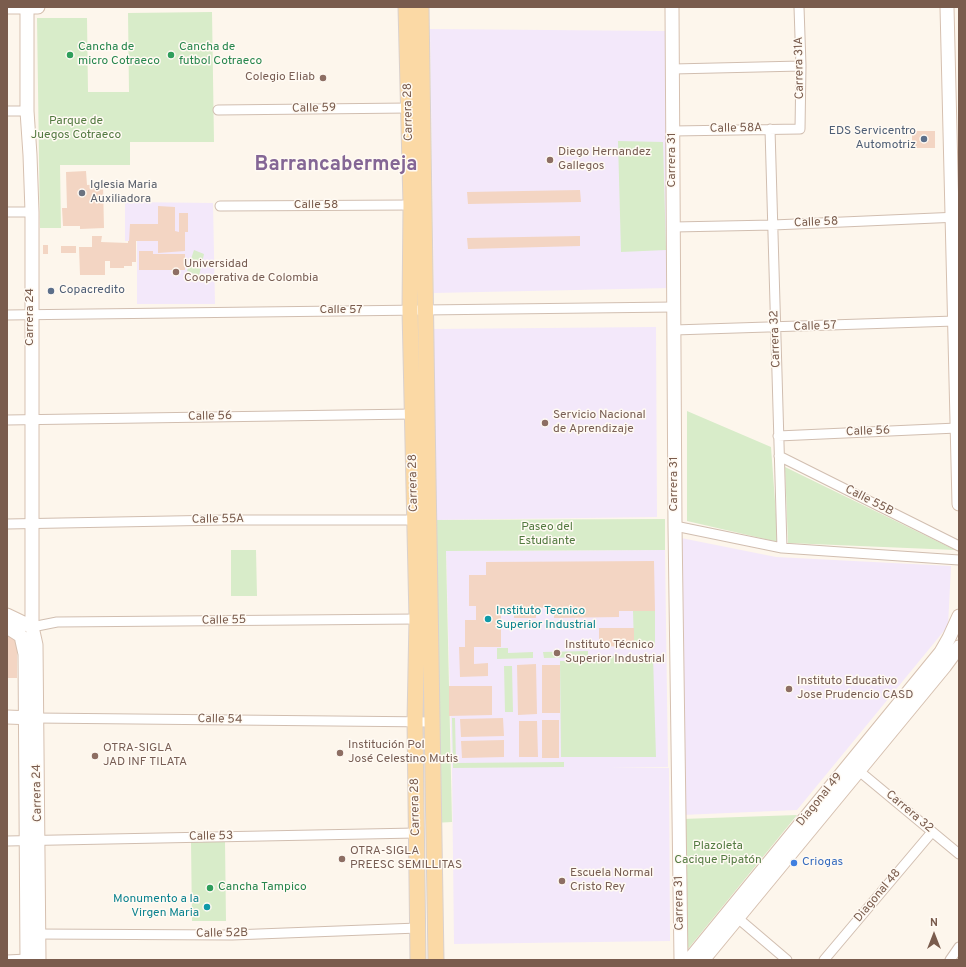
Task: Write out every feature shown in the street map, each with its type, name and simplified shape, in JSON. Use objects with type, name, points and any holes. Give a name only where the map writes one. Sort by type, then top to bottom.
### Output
[{"type":"main road","name":"Carrera 28","points":[[406,7],[411,205],[429,520],[436,960]]},
{"type":"main road","name":"Carrera 28","points":[[418,960],[413,414],[417,310],[421,7]]},
{"type":"street","points":[[7,7],[38,7]]},
{"type":"street","name":"Carrera 24","points":[[27,7],[27,111],[32,212],[32,627],[36,645],[31,718]]},
{"type":"street","name":"Carrera 31","points":[[672,7],[675,526],[681,960]]},
{"type":"street","name":"Carrera 31A","points":[[799,7],[801,66],[800,129]]},
{"type":"street","points":[[947,7],[956,218],[954,321],[959,504]]},
{"type":"street","points":[[673,69],[801,66]]},
{"type":"street","name":"Calle 59","points":[[218,110],[409,108]]},
{"type":"street","points":[[7,111],[27,111]]},
{"type":"street","name":"Carrera 32","points":[[770,129],[782,548]]},
{"type":"street","name":"Calle 58A","points":[[673,131],[800,129]]},
{"type":"street","name":"Calle 58","points":[[220,206],[411,205]]},
{"type":"street","points":[[7,212],[32,212]]},
{"type":"street","name":"Calle 58","points":[[674,227],[956,218]]},
{"type":"street","name":"Calle 57","points":[[7,315],[674,307]]},
{"type":"street","name":"Calle 57","points":[[674,330],[776,328],[954,321]]},
{"type":"street","name":"Calle 56","points":[[7,420],[413,414]]},
{"type":"street","name":"Calle 56","points":[[778,436],[957,428]]},
{"type":"street","name":"Calle 55B","points":[[779,456],[959,546]]},
{"type":"street","name":"Calle 55A","points":[[7,524],[429,520]]},
{"type":"street","points":[[675,526],[782,548],[959,560]]},
{"type":"street","points":[[7,615],[32,627],[21,636],[7,627]]},
{"type":"street","points":[[955,649],[959,616]]},
{"type":"street","name":"Calle 55","points":[[32,627],[57,622],[416,619]]},
{"type":"street","name":"Carrera 24","points":[[21,636],[25,654],[31,718],[33,841],[33,934],[31,960]]},
{"type":"street","name":"Diagonal 49","points":[[689,960],[733,914],[859,771],[955,649]]},
{"type":"street","name":"Diagonal 49","points":[[703,960],[733,914],[941,652],[955,649]]},
{"type":"street","name":"Calle 54","points":[[7,718],[433,722]]},
{"type":"street","name":"Carrera 32","points":[[859,771],[959,854]]},
{"type":"street","name":"Diagonal 48","points":[[824,960],[932,832]]},
{"type":"street","name":"Calle 53","points":[[7,841],[416,833]]},
{"type":"street","points":[[733,914],[787,960]]},
{"type":"street","name":"Calle 52B","points":[[33,934],[232,935],[418,928]]},
{"type":"street","points":[[950,960],[959,947]]},
{"type":"street","points":[[7,960],[31,960]]},
{"type":"shaded area","name":"Diego Hernandez Gallegos","points":[[430,29],[665,31],[670,288],[434,293]]},
{"type":"shaded area","name":"Universidad Cooperativa de Colombia","points":[[125,202],[213,203],[215,304],[137,304],[137,241],[125,241]]},
{"type":"shaded area","name":"Servicio Nacional de Aprendizaje","points":[[656,327],[657,517],[436,520],[433,329]]},
{"type":"shaded area","name":"Instituto Educativo Jose Prudencio CASD","points":[[681,538],[776,557],[951,566],[948,626],[797,810],[682,815]]},
{"type":"shaded area","points":[[665,550],[668,767],[609,768],[669,768],[670,941],[454,944],[452,769],[446,551]]},
{"type":"green space","name":"Parque de Juegos Cotraeco","points":[[212,12],[214,142],[130,142],[130,165],[60,165],[61,228],[40,228],[37,18],[87,18],[88,92],[129,92],[128,13]]},
{"type":"green space","points":[[618,141],[663,142],[666,250],[621,252]]},
{"type":"green space","points":[[194,250],[204,254],[199,276],[187,271]]},
{"type":"green space","points":[[687,411],[771,447],[778,542],[687,521]]},
{"type":"green space","points":[[785,467],[955,550],[788,543]]},
{"type":"green space","name":"Paseo del Estudiante","points":[[665,519],[665,550],[446,551],[452,822],[434,823],[429,520]]},
{"type":"green space","points":[[231,550],[256,550],[257,596],[231,596]]},
{"type":"green space","points":[[633,611],[655,611],[655,647],[634,647]]},
{"type":"green space","points":[[497,648],[508,648],[508,653],[533,652],[533,658],[497,659]]},
{"type":"green space","points":[[588,651],[588,657],[544,658],[543,652]]},
{"type":"green space","points":[[598,656],[653,656],[656,757],[561,757],[560,661],[597,661]]},
{"type":"green space","points":[[504,666],[512,666],[513,712],[505,712]]},
{"type":"green space","points":[[452,718],[455,718],[456,763],[564,762],[564,767],[453,768]]},
{"type":"green space","name":"Plazoleta Cacique Pipatón","points":[[797,815],[683,955],[682,819]]},
{"type":"green space","name":"Cancha Tampico","points":[[225,841],[226,921],[192,921],[191,842]]},
{"type":"building","name":"EDS Servicentro Automotriz","points":[[912,131],[935,131],[935,148],[912,148]]},
{"type":"building","name":"Iglesia Maria Auxiliadora","points":[[86,171],[87,185],[103,184],[104,228],[80,229],[80,226],[63,226],[62,208],[67,208],[66,172]]},
{"type":"building","points":[[580,190],[581,202],[468,204],[467,192]]},
{"type":"building","points":[[158,206],[175,207],[175,231],[179,232],[179,213],[188,213],[188,232],[185,232],[185,251],[158,253],[158,241],[129,241],[130,224],[158,224]]},
{"type":"building","points":[[92,236],[102,236],[101,242],[128,243],[128,241],[136,241],[136,262],[132,262],[132,266],[124,266],[124,268],[110,268],[110,261],[105,261],[105,275],[80,275],[79,247],[92,247]]},
{"type":"building","points":[[580,236],[580,246],[468,249],[467,238]]},
{"type":"building","points":[[43,245],[48,245],[48,254],[43,254]]},
{"type":"building","points":[[61,246],[76,246],[76,253],[61,253]]},
{"type":"building","points":[[139,251],[153,251],[153,254],[185,254],[185,270],[139,270]]},
{"type":"building","name":"Instituto Tecnico Superior Industrial","points":[[654,561],[655,611],[619,611],[619,617],[554,618],[554,607],[536,608],[536,618],[514,618],[514,608],[501,608],[501,647],[474,647],[474,664],[488,663],[488,676],[460,677],[459,647],[465,647],[465,620],[476,620],[476,606],[469,606],[469,575],[486,575],[486,562]]},
{"type":"building","points":[[599,628],[634,628],[634,647],[599,646]]},
{"type":"building","points":[[7,632],[17,641],[17,678],[7,678]]},
{"type":"building","points":[[536,664],[537,714],[518,715],[517,665]]},
{"type":"building","points":[[542,665],[560,665],[560,713],[542,713]]},
{"type":"building","points":[[449,686],[492,686],[492,715],[449,716]]},
{"type":"building","points":[[503,718],[504,736],[461,737],[460,719]]},
{"type":"building","points":[[542,720],[559,720],[559,758],[542,758]]},
{"type":"building","points":[[519,721],[537,721],[538,757],[519,757]]},
{"type":"building","points":[[504,740],[504,757],[462,758],[461,741]]},
{"type":"place","name":"Cancha de micro Cotraeco","points":[[70,55]]},
{"type":"place","name":"Cancha de futbol Cotraeco","points":[[171,55]]},
{"type":"place","name":"Colegio Eliab","points":[[323,78]]},
{"type":"place","name":"EDS Servicentro Automotriz","points":[[924,139]]},
{"type":"place","name":"Diego Hernandez Gallegos","points":[[550,160]]},
{"type":"place","name":"Iglesia Maria Auxiliadora","points":[[82,193]]},
{"type":"place","name":"Universidad Cooperativa de Colombia","points":[[176,272]]},
{"type":"place","name":"Copacredito","points":[[51,291]]},
{"type":"place","name":"Servicio Nacional de Aprendizaje","points":[[545,423]]},
{"type":"place","name":"Instituto Tecnico Superior Industrial","points":[[488,619]]},
{"type":"place","name":"Instituto Técnico Superior Industrial","points":[[557,653]]},
{"type":"place","name":"Instituto Educativo Jose Prudencio CASD","points":[[789,689]]},
{"type":"place","name":"Institución Pol José Celestino Mutis","points":[[340,753]]},
{"type":"place","name":"OTRA-SIGLA JAD INF TILATA","points":[[95,756]]},
{"type":"place","name":"OTRA-SIGLA PREESC SEMILLITAS","points":[[342,859]]},
{"type":"place","name":"Criogas","points":[[794,863]]},
{"type":"place","name":"Escuela Normal Cristo Rey","points":[[562,881]]},
{"type":"place","name":"Cancha Tampico","points":[[210,888]]},
{"type":"place","name":"Monumento a la Virgen Maria","points":[[207,907]]},
{"type":"district","name":"Barrancabermeja","points":[[336,166]]}]
